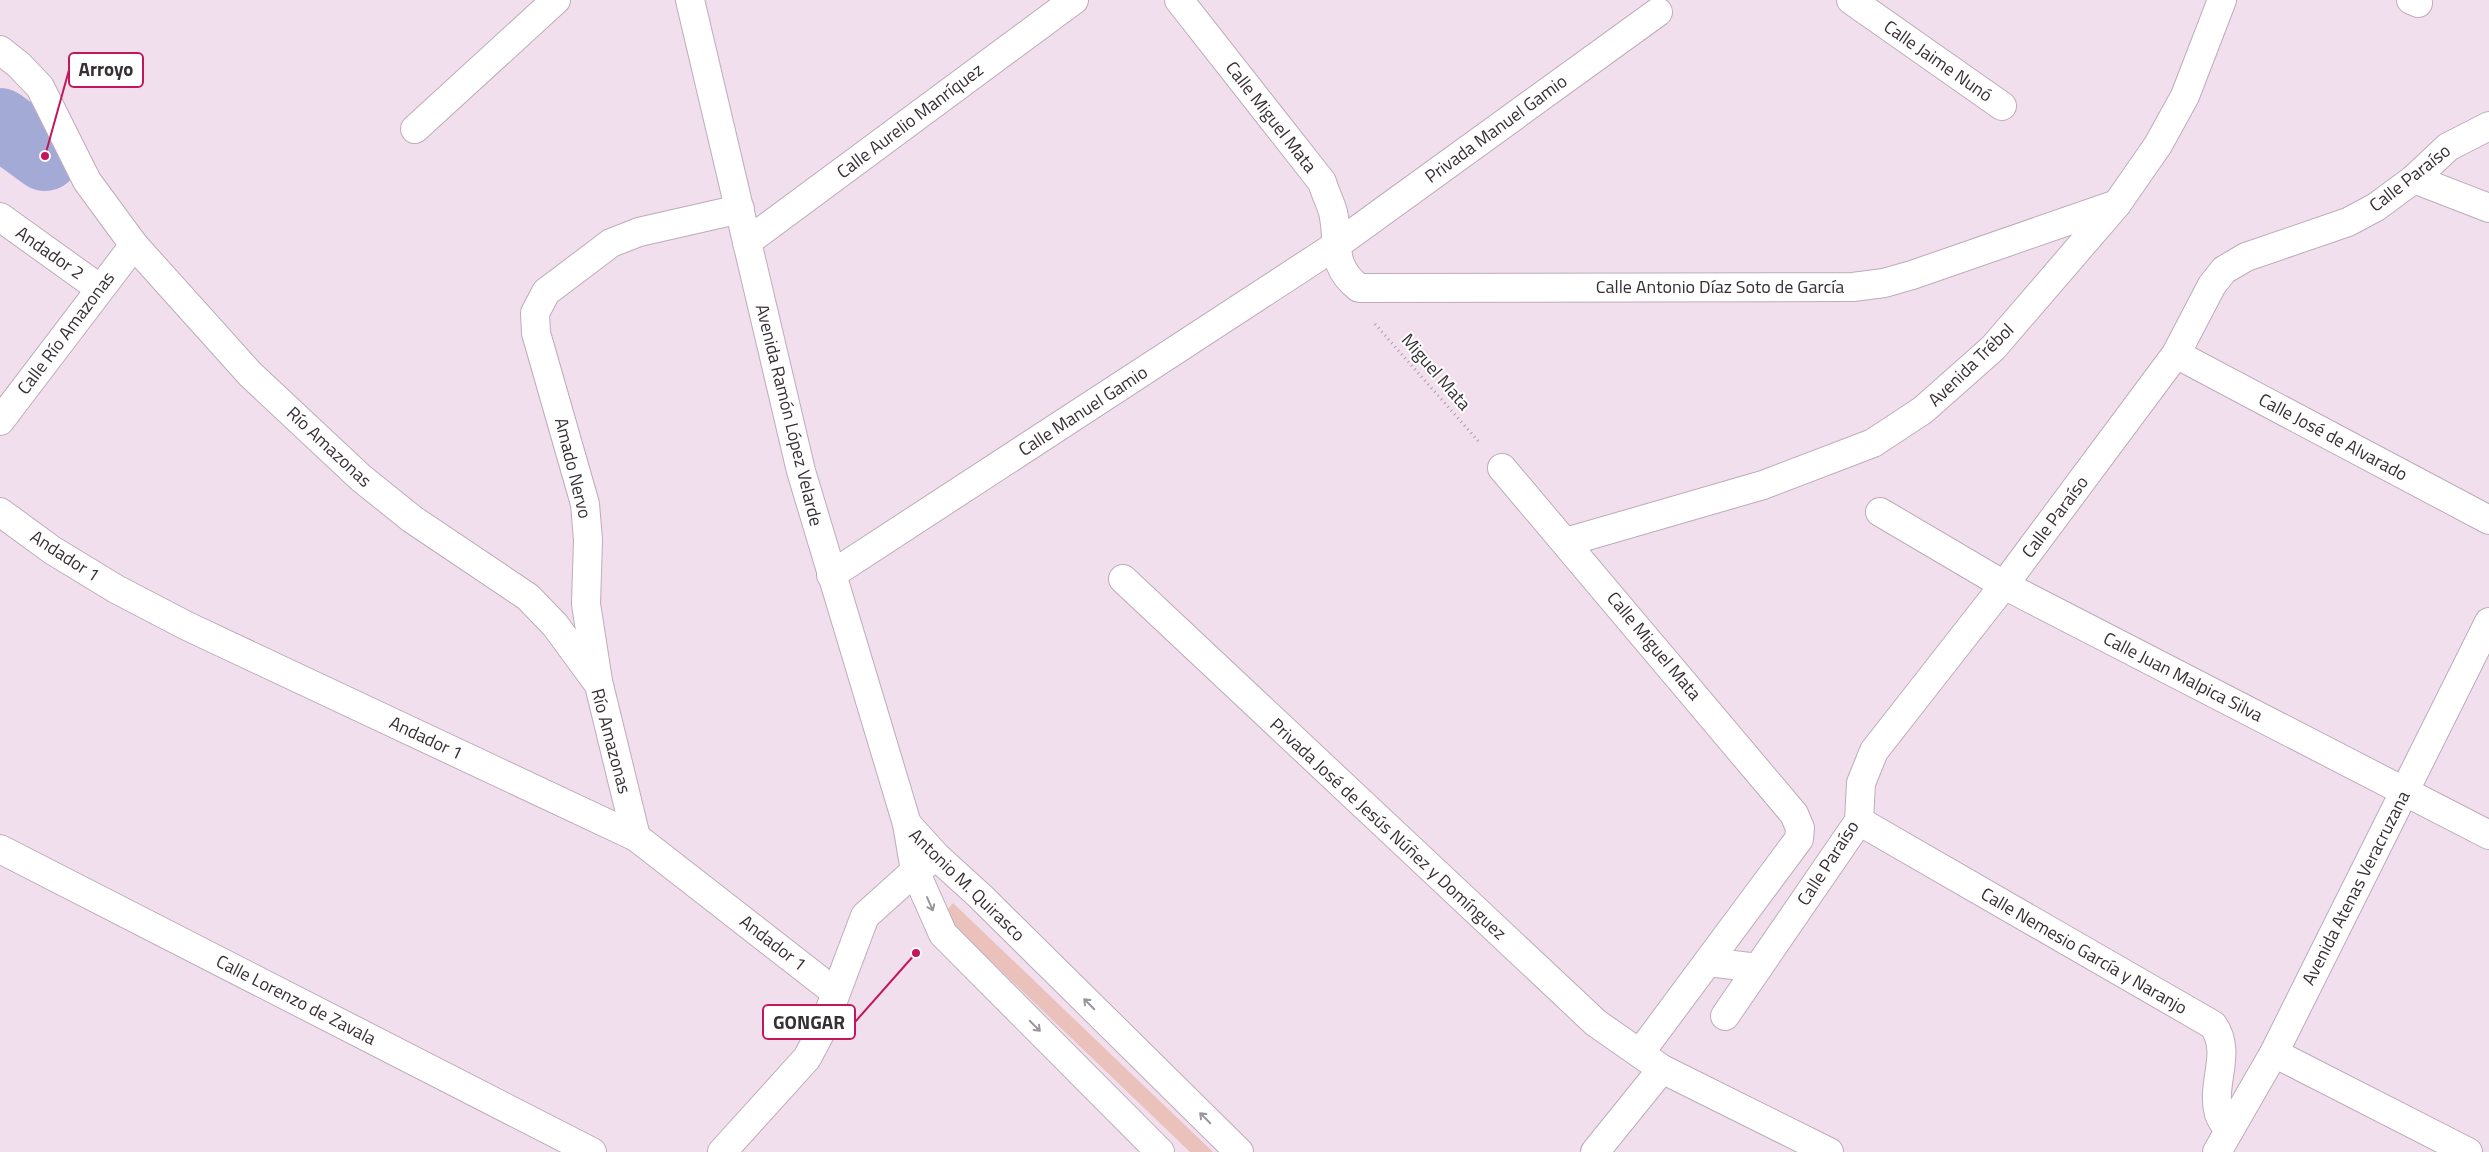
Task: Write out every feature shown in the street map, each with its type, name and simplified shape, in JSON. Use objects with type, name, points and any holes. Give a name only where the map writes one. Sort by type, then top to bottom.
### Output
[{"type":"street","points":[[414,129],[556,0]]},
{"type":"street","name":"Avenida Ramón López Velarde","points":[[690,0],[801,471],[907,824]]},
{"type":"street","name":"Calle Aurelio Manríquez","points":[[747,242],[1074,0]]},
{"type":"street","name":"Calle Miguel Mata","points":[[1179,0],[1322,182],[1333,213],[1335,246]]},
{"type":"street","name":"Calle Jaime Nunó","points":[[1851,0],[2002,106]]},
{"type":"street","name":"Avenida Trébol","points":[[1566,542],[1763,485],[1873,443],[1923,410],[1993,348],[2117,204],[2158,145],[2185,96],[2222,0]]},
{"type":"street","name":"Privada Manuel Gamio","points":[[1335,246],[1658,12]]},
{"type":"street","name":"Río Amazonas","points":[[0,50],[19,64],[40,87],[88,181],[134,245],[250,374],[361,478],[412,519],[528,597],[555,625],[599,685],[636,837]]},
{"type":"street","name":"Calle Paraíso","points":[[1725,1016],[1858,821],[1861,783],[1874,751],[2004,585],[2176,354],[2212,286],[2224,270],[2246,257],[2348,222],[2376,207],[2414,179],[2448,147],[2489,126]]},
{"type":"street","points":[[2414,179],[2489,208]]},
{"type":"street","name":"Calle Antonio Díaz Soto de García","points":[[1359,288],[1853,287],[1884,283],[1912,275],[2117,204]]},
{"type":"street","name":"Amado Nervo","points":[[599,685],[586,604],[588,540],[585,504],[536,333],[535,313],[546,292],[611,243],[639,232],[740,209]]},
{"type":"street","name":"Andador 2","points":[[0,218],[99,288]]},
{"type":"street","name":"Calle Río Amazonas","points":[[0,422],[99,288],[134,245]]},
{"type":"street","points":[[1335,246],[1346,278],[1359,288]]},
{"type":"street","name":"Calle Manuel Gamio","points":[[831,575],[1335,246]]},
{"type":"street","name":"Calle José de Alvarado","points":[[2176,354],[2489,520]]},
{"type":"street","name":"Calle Miguel Mata","points":[[1502,468],[1794,814],[1800,828],[1799,839],[1708,962]]},
{"type":"street","name":"Andador 1","points":[[0,512],[60,555],[187,626],[636,837],[835,992]]},
{"type":"street","name":"Calle Juan Malpica Silva","points":[[1880,512],[2004,585],[2489,835]]},
{"type":"street","name":"Privada José de Jesús Núñez y Domínguez","points":[[1123,579],[1550,982],[1596,1023],[1662,1069],[1829,1152]]},
{"type":"street","name":"Avenida Atenas Veracruzana","points":[[2223,1142],[2274,1053],[2489,622]]},
{"type":"street","name":"Calle Nemesio García y Naranjo","points":[[1858,821],[2213,1025],[2220,1035],[2222,1047],[2217,1100],[2223,1142]]},
{"type":"street","name":"Antonio M. Quirasco","points":[[907,824],[926,864],[943,934],[1160,1152]]},
{"type":"street","name":"Calle Lorenzo de Zavala","points":[[0,849],[592,1152]]},
{"type":"street","points":[[722,1152],[807,1058],[822,1030],[865,916],[926,864]]},
{"type":"street","name":"Antonio M. Quirasco","points":[[926,864],[980,896],[1240,1152]]},
{"type":"street","points":[[1640,1053],[1708,962],[1758,968]]},
{"type":"street","points":[[2274,1053],[2468,1152]]},
{"type":"street","points":[[1595,1152],[1662,1069]]},
{"type":"path","name":"Miguel Mata","points":[[1359,288],[1369,316],[1502,468]]},
{"type":"shaded area","points":[[953,903],[1213,1152],[1190,1152],[943,915]]},
{"type":"waterway","points":[[0,123],[45,156]]},
{"type":"place","name":"Arroyo","points":[[45,156]]},
{"type":"place","name":"GONGAR","points":[[916,953]]}]
